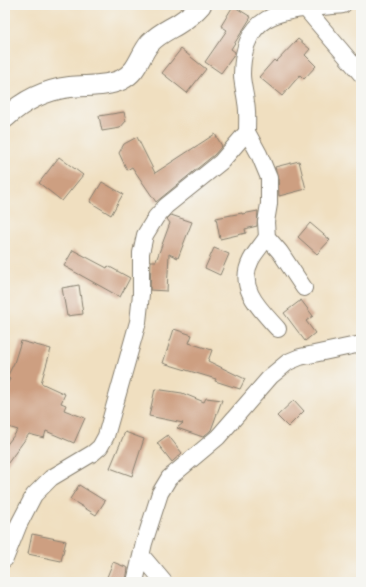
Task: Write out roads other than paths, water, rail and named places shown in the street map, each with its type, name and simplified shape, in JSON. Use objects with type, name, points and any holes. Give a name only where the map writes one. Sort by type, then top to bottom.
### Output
[{"type":"street","points":[[5,118],[26,101],[39,94],[69,87],[93,86],[120,80],[130,74],[137,67],[150,43],[159,34],[179,23],[202,5]]},
{"type":"street","points":[[304,288],[280,252],[267,237],[266,222],[269,204],[269,178],[259,154],[247,132],[246,103],[242,75],[246,46],[250,36],[258,24],[274,14],[343,5]]},
{"type":"street","points":[[306,9],[361,74]]},
{"type":"street","points":[[5,559],[19,524],[34,495],[51,478],[93,453],[100,446],[106,436],[138,322],[141,294],[140,253],[145,235],[156,217],[166,206],[220,162],[247,132]]},
{"type":"street","points":[[267,237],[251,260],[246,273],[247,286],[253,300],[278,329]]},
{"type":"street","points":[[135,582],[144,543],[160,493],[169,478],[218,437],[271,376],[288,362],[300,357],[361,344]]},
{"type":"street","points":[[142,556],[164,582]]}]
